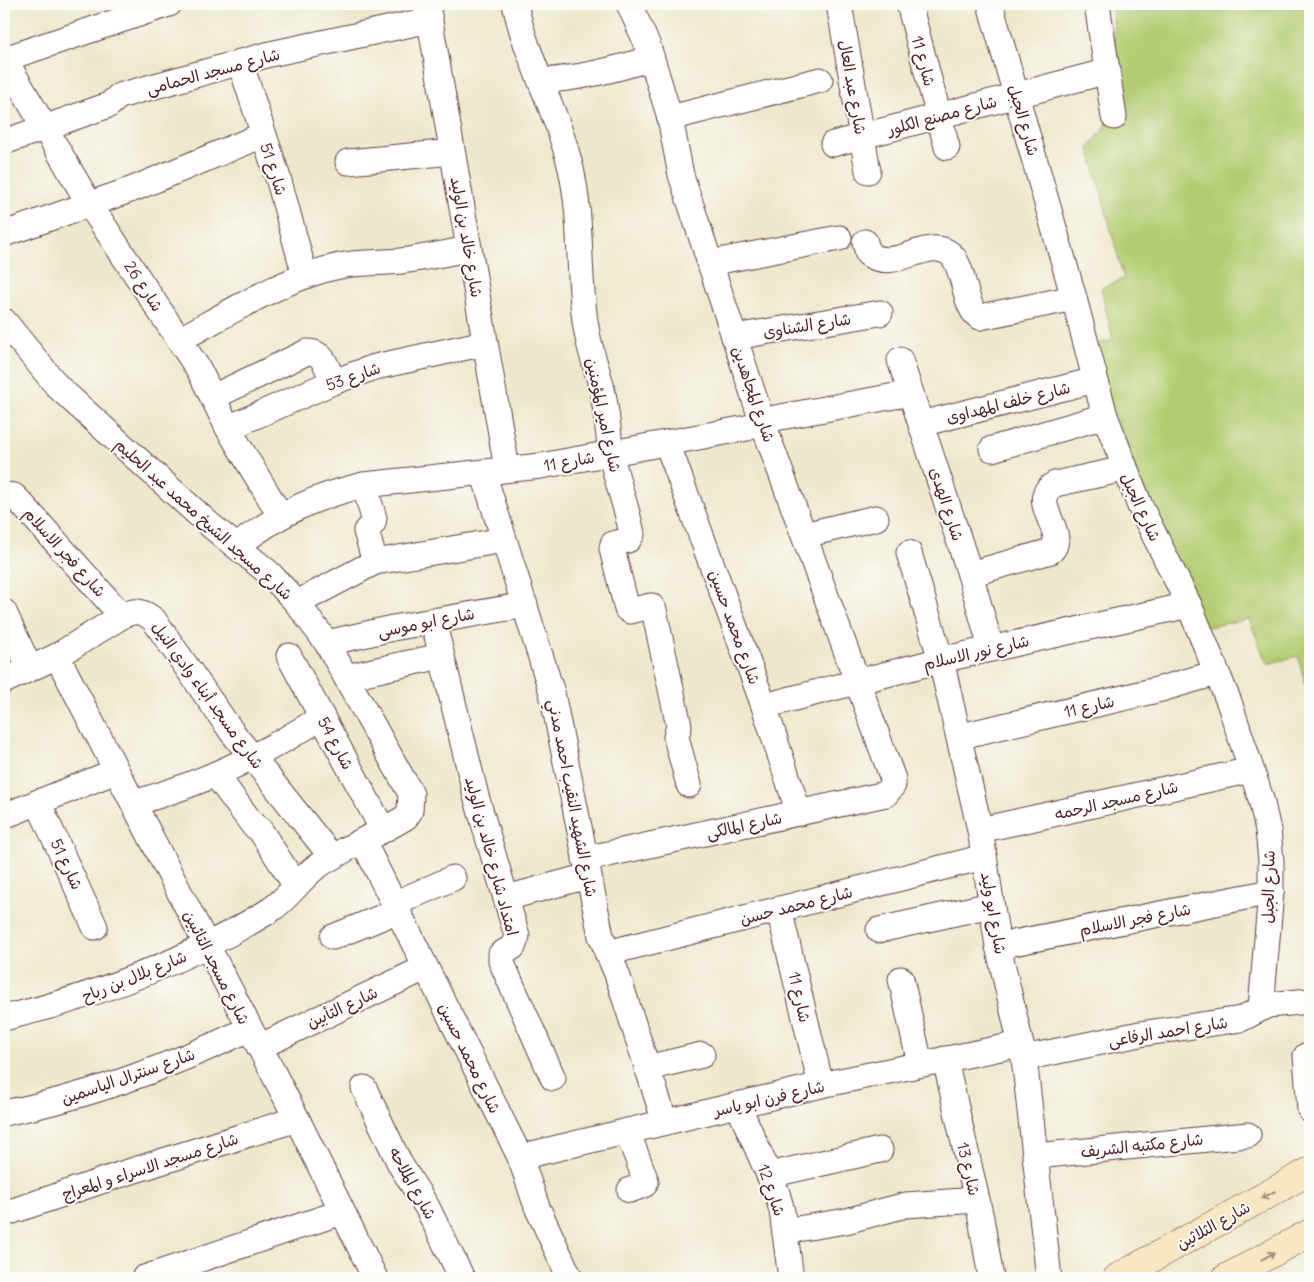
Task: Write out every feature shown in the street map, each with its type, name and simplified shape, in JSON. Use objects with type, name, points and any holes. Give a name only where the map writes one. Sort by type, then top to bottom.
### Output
[{"type":"street","points":[[4,59],[169,4]]},
{"type":"street","name":"شارع امير المؤمنين","points":[[515,4],[528,48],[559,125],[571,170],[579,216],[581,297],[592,359],[602,389],[611,453],[632,534],[628,540],[613,544],[612,549],[627,609],[651,606],[654,610],[679,726],[677,740],[689,785]]},
{"type":"street","name":"شارع المجاهدين","points":[[629,4],[651,58],[670,118],[681,175],[762,421],[893,779]]},
{"type":"street","name":"شارع عبد العال","points":[[839,4],[868,170]]},
{"type":"street","name":"شارع 11","points":[[909,4],[948,147]]},
{"type":"street","name":"شارع الجبل","points":[[990,4],[1074,298],[1105,416],[1140,506],[1189,605],[1229,702],[1268,830],[1271,892],[1262,1008]]},
{"type":"street","points":[[1097,4],[1114,117]]},
{"type":"street","name":"شارع مسجد الحمامى","points":[[4,142],[109,105],[119,96],[240,62],[345,37],[428,12]]},
{"type":"street","name":"شارع خالد بن الوليد","points":[[428,12],[485,344],[495,471]]},
{"type":"street","points":[[542,81],[577,78],[651,58]]},
{"type":"street","name":"شارع 26","points":[[4,59],[90,205],[179,340],[213,397],[228,428],[280,515]]},
{"type":"street","name":"شارع 51","points":[[240,62],[293,228],[305,276]]},
{"type":"street","name":"شارع مصنع الكلور","points":[[833,144],[1108,71]]},
{"type":"street","points":[[670,118],[820,80]]},
{"type":"street","points":[[4,234],[90,205],[263,134]]},
{"type":"street","points":[[348,162],[452,152]]},
{"type":"street","points":[[709,262],[839,238]]},
{"type":"street","points":[[865,242],[868,254],[887,261],[933,249],[950,254],[956,262],[973,310],[980,317],[1074,298]]},
{"type":"street","points":[[179,340],[305,276],[345,265],[402,261],[469,250]]},
{"type":"street","name":"شارع الشناوى","points":[[734,337],[880,313]]},
{"type":"street","name":"شارع مسجد الشيخ محمد عبد الحليم","points":[[4,321],[58,387],[210,525],[274,578],[297,603],[327,643],[411,794],[412,803],[406,817]]},
{"type":"street","name":"شارع 53","points":[[228,428],[333,382],[375,367],[485,344]]},
{"type":"street","points":[[213,397],[307,352],[314,351],[321,355],[333,382]]},
{"type":"street","name":"شارع الهدى","points":[[900,360],[970,574],[991,648]]},
{"type":"street","name":"شارع خلف المهداوى","points":[[921,424],[1095,380]]},
{"type":"street","name":"شارع 11","points":[[237,546],[280,515],[305,502],[333,492],[364,485],[495,471],[611,453],[748,428],[762,421],[911,393]]},
{"type":"street","points":[[992,449],[1105,416]]},
{"type":"street","name":"شارع محمد حسين","points":[[667,443],[764,706],[799,813]]},
{"type":"street","points":[[970,574],[1051,551],[1054,548],[1056,538],[1043,500],[1048,487],[1124,468]]},
{"type":"street","name":"شارع الشهيد النقيب احمد مدني","points":[[495,471],[504,540],[558,718],[587,867],[607,953],[617,974],[665,1122]]},
{"type":"street","points":[[364,485],[374,518],[373,524],[366,531],[376,562]]},
{"type":"street","name":"شارع فجر الاسلام","points":[[4,495],[14,496],[21,502],[122,616]]},
{"type":"street","points":[[804,535],[876,518]]},
{"type":"street","points":[[297,603],[376,562],[504,540]]},
{"type":"street","name":"شارع ابو وليد","points":[[909,554],[942,660],[961,736],[980,830],[998,946],[1022,1051],[1036,1156],[1049,1278]]},
{"type":"street","name":"شارع ابو موسى","points":[[327,643],[433,620],[525,605]]},
{"type":"street","name":"شارع نور الاسلام","points":[[764,706],[991,648],[1189,605]]},
{"type":"street","name":"شارع مسجد أبناء وادي النيل","points":[[4,681],[57,656],[133,610],[145,612],[154,620],[253,758],[332,857]]},
{"type":"street","points":[[4,612],[30,669]]},
{"type":"street","name":"امتداد شارع خالد بن الوليد","points":[[433,620],[474,788],[517,936],[514,947],[501,954],[501,961],[553,1078]]},
{"type":"street","name":"شارع مسجد التائبين","points":[[57,656],[297,1119],[375,1278]]},
{"type":"street","name":"شارع 54","points":[[289,656],[322,717],[373,836]]},
{"type":"street","points":[[346,677],[441,656]]},
{"type":"street","name":"شارع 11","points":[[961,736],[1161,689],[1216,673]]},
{"type":"street","points":[[134,803],[216,775],[253,758],[322,717]]},
{"type":"street","points":[[4,816],[116,770]]},
{"type":"street","name":"شارع مسجد الرحمه","points":[[980,830],[1251,770]]},
{"type":"street","points":[[216,775],[253,825],[260,830],[296,886]]},
{"type":"street","name":"شارع المالكى","points":[[506,898],[587,867],[799,813],[886,794],[891,790],[893,779]]},
{"type":"street","name":"شارع 51","points":[[38,802],[95,927]]},
{"type":"street","name":"شارع بلال بن رباح","points":[[4,1018],[72,1001],[118,985],[207,946],[272,910],[289,895],[306,875],[332,857],[406,817]]},
{"type":"street","name":"شارع محمد حسين","points":[[373,836],[396,908],[520,1157],[537,1207],[570,1278]]},
{"type":"street","name":"شارع محمد حسن","points":[[607,953],[984,856]]},
{"type":"street","points":[[333,937],[396,908],[453,878]]},
{"type":"street","name":"شارع فجر الاسلام","points":[[998,946],[1271,892]]},
{"type":"street","points":[[879,930],[991,905]]},
{"type":"street","name":"شارع 11","points":[[779,909],[821,1085]]},
{"type":"street","name":"شارع التأبين","points":[[254,1038],[425,968]]},
{"type":"street","points":[[901,979],[920,1064]]},
{"type":"street","name":"شارع احمد الرفاعى","points":[[1022,1051],[1241,1020],[1268,1005],[1310,1001]]},
{"type":"street","name":"شارع سنترال الياسمين","points":[[4,1113],[108,1086],[254,1038]]},
{"type":"street","name":"شارع فرن ابو ياسر","points":[[520,1157],[821,1085],[920,1064],[946,1059],[1022,1051]]},
{"type":"street","points":[[646,1068],[702,1055]]},
{"type":"street","points":[[1306,1056],[1310,1110]]},
{"type":"street","name":"شارع 13","points":[[946,1059],[977,1200],[991,1278]]},
{"type":"street","name":"شارع الملاحه","points":[[364,1088],[400,1164],[427,1207],[462,1278]]},
{"type":"street","name":"شارع 12","points":[[738,1105],[777,1193],[785,1231],[786,1277]]},
{"type":"street","name":"شارع مسجد الاسراء و المعراج","points":[[4,1214],[119,1175],[297,1119]]},
{"type":"street","points":[[627,1131],[646,1181],[644,1185],[630,1190]]},
{"type":"street","name":"شارع مكتبه الشريف","points":[[1036,1156],[1248,1135]]},
{"type":"street","points":[[769,1175],[880,1150]]},
{"type":"street","name":"شارع الثلاثين","points":[[1117,1278],[1156,1269],[1310,1172]]},
{"type":"street","points":[[785,1231],[846,1221],[906,1205],[977,1200]]},
{"type":"street","points":[[144,1278],[342,1212]]},
{"type":"street","points":[[1226,1278],[1310,1233]]},
{"type":"green space","points":[[1112,4],[1310,4],[1310,695],[1308,695],[1298,656],[1267,664],[1249,619],[1197,629],[1088,346],[1113,340],[1101,288],[1124,279],[1089,147],[1102,132],[1111,105],[1114,70]]}]
